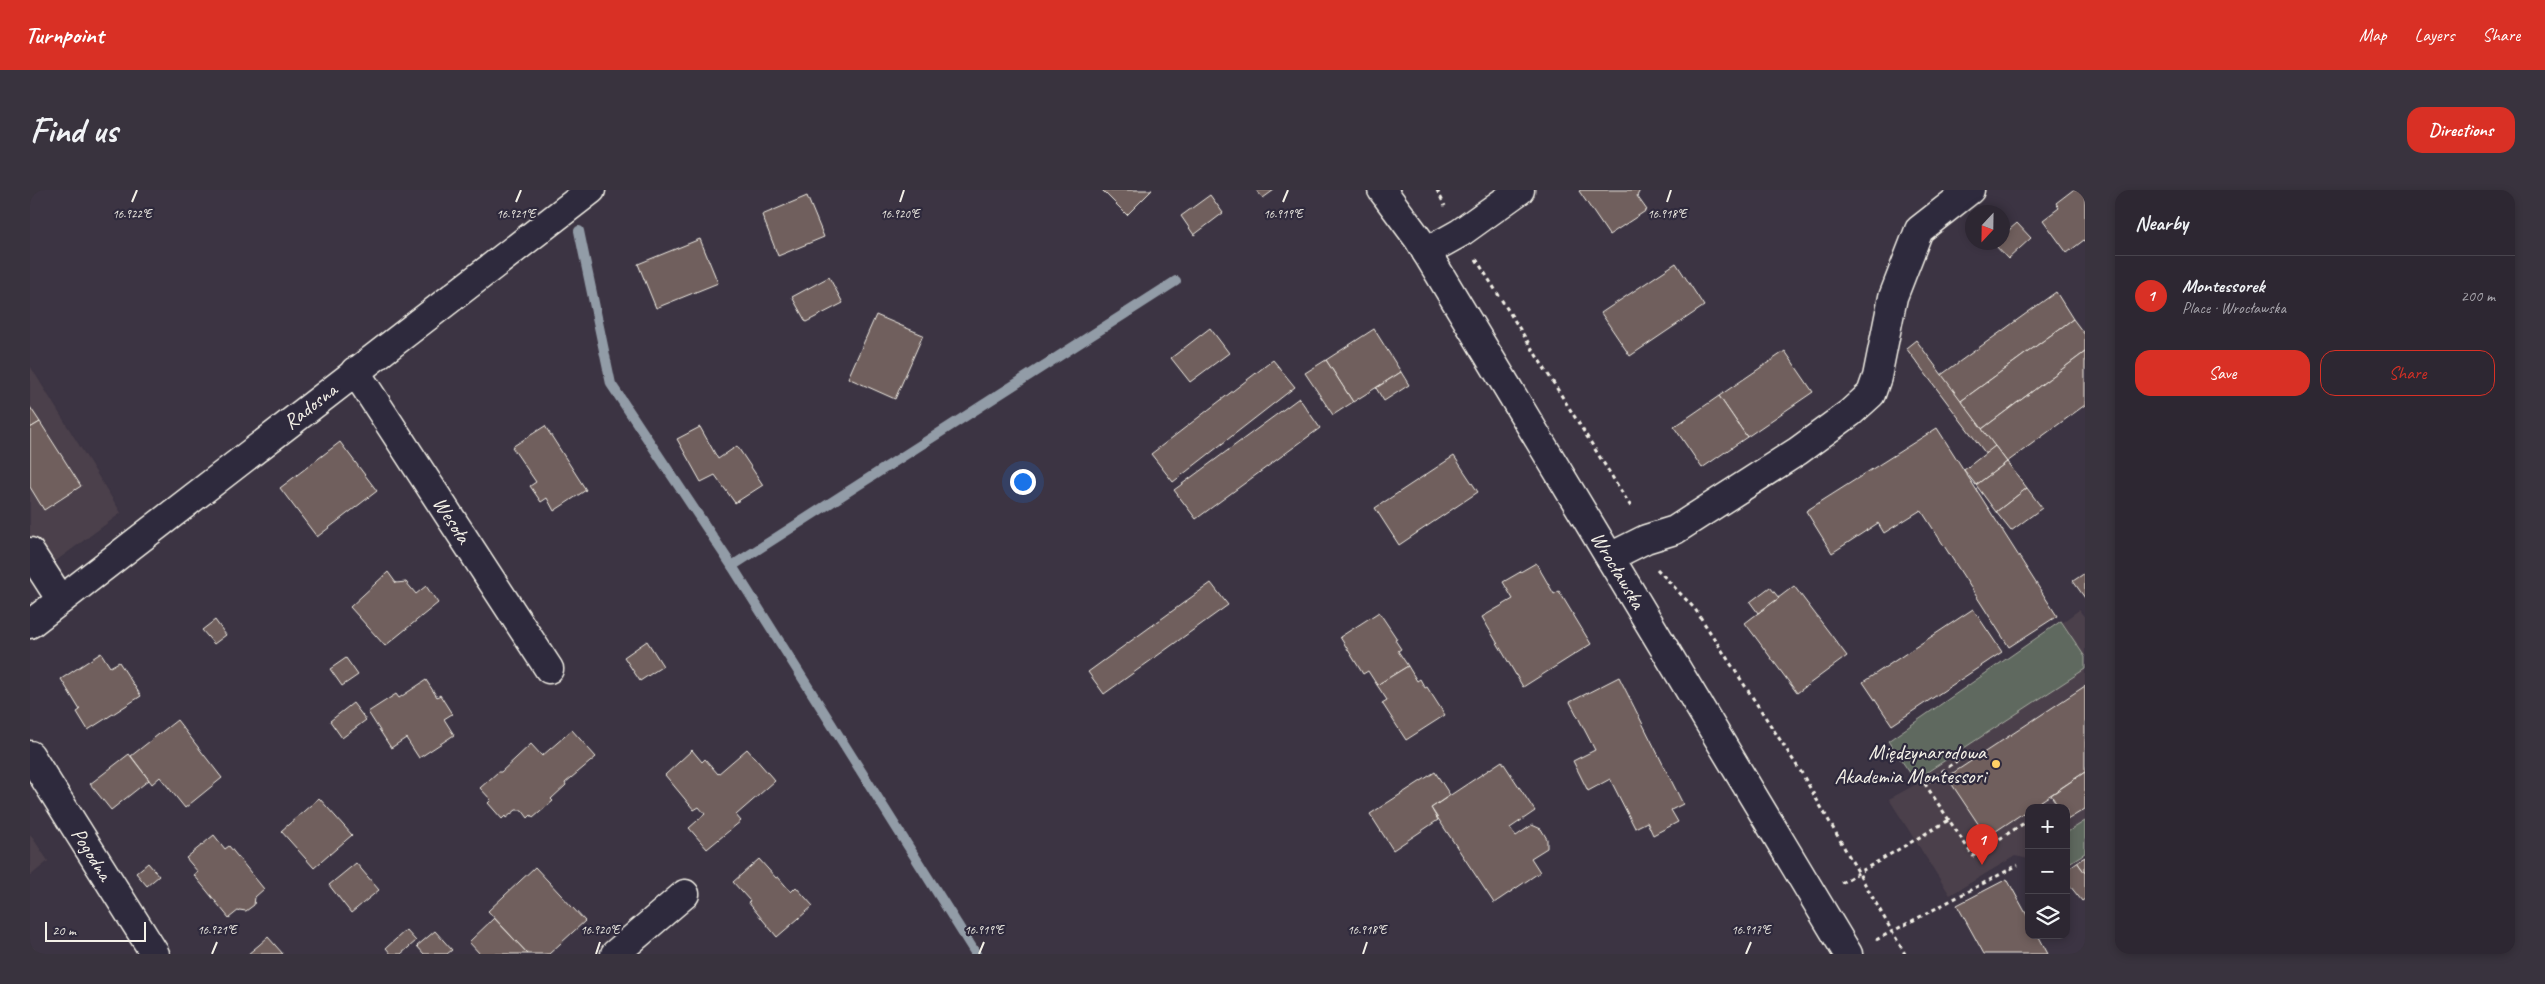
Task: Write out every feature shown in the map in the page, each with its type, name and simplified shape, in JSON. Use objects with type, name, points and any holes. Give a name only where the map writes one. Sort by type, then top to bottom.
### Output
[{"type":"street","name":"Radosna","points":[[30,624],[591,190]]},
{"type":"street","name":"Wrocławska","points":[[1382,190],[1426,252],[1848,954]]},
{"type":"street","points":[[1426,252],[1460,233],[1520,190]]},
{"type":"street","points":[[1610,557],[1646,539],[1676,530],[1798,451],[1850,413],[1871,394],[1877,376],[1893,297],[1919,230],[1970,190]]},
{"type":"street","name":"Wesoła","points":[[355,371],[549,669]]},
{"type":"street","points":[[30,552],[61,600]]},
{"type":"street","name":"Pogodna","points":[[30,755],[155,954]]},
{"type":"street","points":[[616,954],[685,894]]},
{"type":"path","points":[[1437,190],[1460,233],[1635,512],[1651,557],[1661,576],[1695,609],[1801,772],[1905,954]]},
{"type":"path","points":[[1965,755],[1925,784],[1973,856],[2025,823]]},
{"type":"path","points":[[1840,884],[1949,820]]},
{"type":"path","points":[[1875,940],[2018,865]]},
{"type":"shaded area","points":[[30,366],[121,513],[30,580]]},
{"type":"shaded area","name":"Międzynarodowa Akademia Montessori","points":[[2079,610],[2085,618],[2085,855],[2070,864],[2070,804],[2025,804],[2025,858],[2015,856],[1950,895],[1889,799],[1917,784],[1897,743]]},
{"type":"shaded area","points":[[30,834],[48,861],[30,876]]},
{"type":"green space","points":[[2061,621],[2085,657],[2085,669],[1915,780],[1888,741]]},
{"type":"green space","points":[[2085,821],[2085,853],[2070,862],[2070,849],[2070,830]]},
{"type":"building","points":[[1102,190],[1152,190],[1127,215]]},
{"type":"building","points":[[1256,190],[1274,190],[1263,198]]},
{"type":"building","points":[[1640,190],[1637,196],[1647,210],[1609,235],[1579,191]]},
{"type":"building","points":[[2073,190],[2085,190],[2085,242],[2084,240],[2067,253],[2043,220],[2059,208],[2056,203]]},
{"type":"building","points":[[1210,195],[1223,213],[1194,235],[1181,216]]},
{"type":"building","points":[[807,196],[824,237],[778,256],[762,215]]},
{"type":"building","points":[[2017,223],[2031,238],[2008,259],[2000,250],[2010,250],[2010,229]]},
{"type":"building","points":[[700,239],[718,283],[656,308],[638,264]]},
{"type":"building","points":[[1676,263],[1704,306],[1630,356],[1601,313]]},
{"type":"building","points":[[829,277],[843,303],[806,322],[792,297]]},
{"type":"building","points":[[2056,292],[2073,319],[1961,401],[1941,375]]},
{"type":"building","points":[[876,315],[923,335],[895,399],[848,378]]},
{"type":"building","points":[[2073,319],[2085,335],[2085,352],[1982,429],[1961,401]]},
{"type":"building","points":[[1210,328],[1229,353],[1190,382],[1171,358]]},
{"type":"building","points":[[1374,329],[1401,372],[1353,402],[1326,360]]},
{"type":"building","points":[[1916,340],[1995,446],[1986,454],[1906,348]]},
{"type":"building","points":[[1785,351],[1813,392],[1747,437],[1719,396]]},
{"type":"building","points":[[2085,352],[2085,405],[2007,462],[1982,429]]},
{"type":"building","points":[[1273,360],[1295,387],[1173,482],[1151,454]]},
{"type":"building","points":[[1326,360],[1353,402],[1333,415],[1305,373]]},
{"type":"building","points":[[1401,372],[1409,385],[1384,401],[1376,388]]},
{"type":"building","points":[[1719,396],[1747,437],[1702,468],[1674,427]]},
{"type":"building","points":[[1299,398],[1320,428],[1196,519],[1174,490]]},
{"type":"building","points":[[30,407],[40,422],[30,428]]},
{"type":"building","points":[[40,422],[81,486],[44,510],[30,487],[30,428]]},
{"type":"building","points":[[545,426],[586,490],[554,511],[547,498],[541,502],[530,486],[536,482],[512,447]]},
{"type":"building","points":[[700,427],[718,459],[737,446],[763,485],[735,503],[715,475],[701,482],[677,439]]},
{"type":"building","points":[[1937,428],[2057,616],[2009,647],[1921,510],[1884,533],[1878,523],[1832,553],[1806,511]]},
{"type":"building","points":[[340,442],[377,491],[317,537],[280,488]]},
{"type":"building","points":[[1995,446],[2007,462],[1976,485],[1964,470]]},
{"type":"building","points":[[1454,456],[1478,492],[1399,545],[1375,508]]},
{"type":"building","points":[[2007,462],[2027,488],[1996,512],[1976,485]]},
{"type":"building","points":[[2027,488],[2042,508],[2011,531],[1996,512]]},
{"type":"building","points":[[1536,563],[1554,594],[1559,591],[1591,644],[1523,687],[1482,617],[1513,599],[1503,582]]},
{"type":"building","points":[[388,572],[396,583],[406,582],[416,594],[426,586],[438,603],[385,646],[350,607]]},
{"type":"building","points":[[2085,573],[2085,598],[2073,581]]},
{"type":"building","points":[[1211,583],[1228,605],[1104,694],[1088,672]]},
{"type":"building","points":[[1794,586],[1847,656],[1797,693],[1745,623]]},
{"type":"building","points":[[1770,587],[1779,598],[1758,613],[1750,602]]},
{"type":"building","points":[[1973,609],[2002,652],[1892,725],[1863,682]]},
{"type":"building","points":[[1379,612],[1397,639],[1395,640],[1401,649],[1398,651],[1408,666],[1377,685],[1368,671],[1363,674],[1340,637]]},
{"type":"building","points":[[215,620],[226,635],[214,644],[202,630]]},
{"type":"building","points":[[647,641],[663,666],[640,681],[624,657]]},
{"type":"building","points":[[101,653],[110,667],[119,662],[141,696],[88,730],[77,712],[80,710],[61,679]]},
{"type":"building","points":[[346,658],[358,675],[342,686],[330,669]]},
{"type":"building","points":[[1408,666],[1417,681],[1420,679],[1425,688],[1427,687],[1445,715],[1406,740],[1382,703],[1387,700],[1377,685]]},
{"type":"building","points":[[1619,677],[1683,804],[1671,810],[1678,822],[1653,835],[1647,822],[1635,828],[1610,779],[1588,791],[1573,761],[1595,750],[1570,702]]},
{"type":"building","points":[[426,680],[437,697],[440,695],[452,714],[444,719],[454,735],[419,758],[406,738],[391,748],[368,712],[396,694],[399,698]]},
{"type":"building","points":[[2085,686],[2085,772],[2037,804],[2025,804],[2025,812],[1987,837],[1947,777]]},
{"type":"building","points":[[353,703],[366,720],[342,738],[330,721]]},
{"type":"building","points":[[177,720],[222,778],[185,808],[160,777],[152,784],[131,756]]},
{"type":"building","points":[[572,730],[596,757],[565,783],[566,785],[551,799],[553,801],[533,818],[531,815],[528,818],[522,810],[516,810],[502,819],[488,803],[491,800],[480,788],[498,772],[501,772],[531,744],[542,756]]},
{"type":"building","points":[[747,749],[775,781],[736,815],[741,821],[707,849],[689,828],[705,814],[699,807],[694,810],[665,775],[692,750],[702,762],[705,759],[718,774]]},
{"type":"building","points":[[129,754],[149,780],[111,810],[90,784]]},
{"type":"building","points":[[1502,761],[1535,811],[1510,828],[1516,836],[1532,825],[1541,829],[1547,839],[1547,848],[1531,858],[1540,872],[1494,903],[1431,808]]},
{"type":"building","points":[[1435,772],[1450,795],[1431,808],[1438,820],[1393,850],[1370,814]]},
{"type":"building","points":[[2085,772],[2085,809],[2070,818],[2070,804],[2057,804],[2051,795]]},
{"type":"building","points":[[319,798],[352,835],[314,868],[281,831]]},
{"type":"building","points":[[214,835],[225,849],[229,846],[264,889],[255,897],[254,905],[246,911],[239,910],[229,918],[194,875],[198,872],[186,858]]},
{"type":"building","points":[[2085,857],[2085,873],[2077,862]]},
{"type":"building","points":[[759,859],[791,892],[796,887],[813,906],[777,937],[733,882]]},
{"type":"building","points":[[2077,862],[2085,873],[2085,899],[2082,901],[2070,886],[2070,867]]},
{"type":"building","points":[[148,863],[159,876],[147,886],[136,873]]},
{"type":"building","points":[[356,863],[379,890],[351,913],[329,885]]},
{"type":"building","points":[[535,867],[585,921],[549,954],[528,954],[488,911]]},
{"type":"building","points":[[2007,879],[2025,912],[2025,939],[2040,939],[2048,954],[1984,954],[1957,905]]},
{"type":"building","points":[[494,918],[528,954],[480,954],[469,942]]},
{"type":"building","points":[[406,930],[416,941],[401,954],[391,954],[386,948]]},
{"type":"building","points":[[435,931],[452,950],[447,954],[424,954],[417,946]]},
{"type":"building","points":[[268,937],[283,954],[248,954],[259,945]]},
{"type":"building","points":[[30,946],[37,954],[30,954]]},
{"type":"waterway","points":[[579,231],[611,384],[732,566],[976,954]]},
{"type":"waterway","points":[[732,566],[1176,281]]},
{"type":"place","name":"Międzynarodowa Akademia Montessori","points":[[1996,764]]},
{"type":"place","name":"Montessorek","points":[[1982,865]]}]
